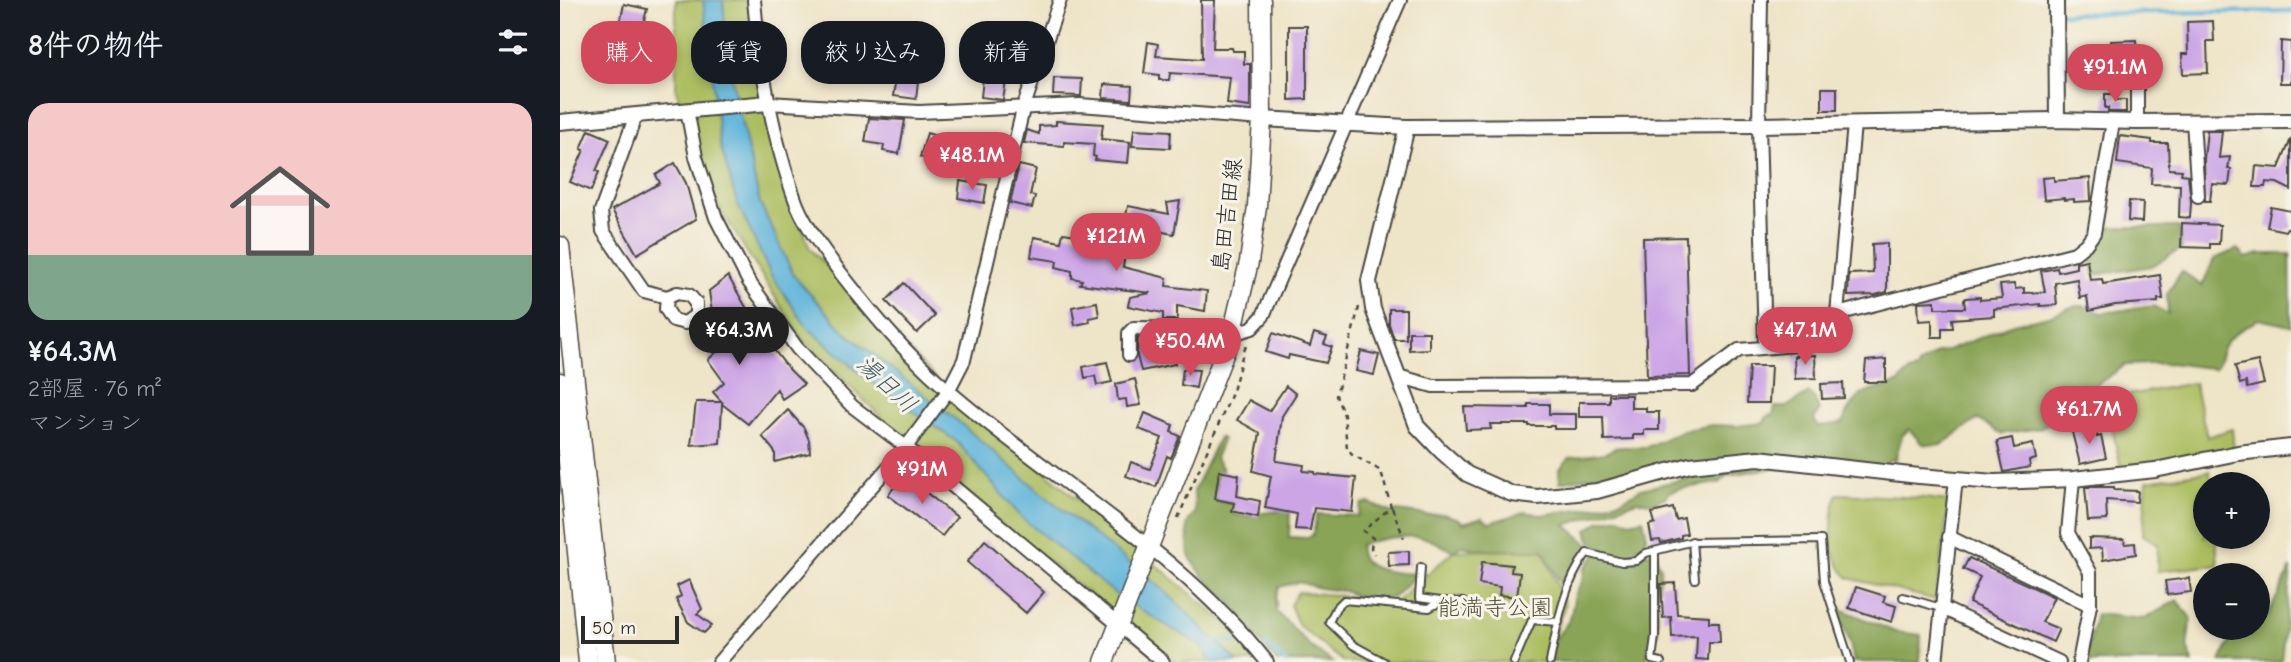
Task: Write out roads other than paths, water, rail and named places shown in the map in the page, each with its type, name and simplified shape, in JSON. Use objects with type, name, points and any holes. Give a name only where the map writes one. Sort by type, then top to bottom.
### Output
[{"type":"main road","name":"島田吉田線","points":[[1106,661],[1231,334],[1249,262],[1257,206],[1262,118],[1261,0]]},
{"type":"main road","points":[[560,246],[606,662]]},
{"type":"main road","points":[[560,382],[566,482],[588,662]]},
{"type":"street","points":[[754,0],[768,103],[797,204],[833,265],[888,332],[948,391],[1150,547],[1242,630],[1267,662]]},
{"type":"street","points":[[719,662],[906,447],[948,391],[964,360],[1023,108],[1060,0]]},
{"type":"street","points":[[1129,355],[1129,333],[1134,328],[1195,329],[1231,334],[1252,328],[1262,316],[1400,0]]},
{"type":"street","points":[[1761,0],[1759,125],[1765,347]]},
{"type":"street","points":[[2056,0],[2057,120]]},
{"type":"street","points":[[2137,65],[2137,122]]},
{"type":"street","points":[[560,122],[768,103],[919,113],[1080,105],[1407,127],[2057,120],[2291,121]]},
{"type":"street","points":[[687,110],[696,156],[716,218],[749,282],[797,348],[852,406],[906,447],[1163,662]]},
{"type":"street","points":[[636,115],[601,211],[603,231],[644,290],[667,297]]},
{"type":"street","points":[[2193,121],[2198,196]]},
{"type":"street","points":[[1837,314],[2075,253],[2094,233],[2113,122]]},
{"type":"street","points":[[1398,376],[1433,386],[1692,385],[1739,350],[1831,342],[1837,314],[1854,124]]},
{"type":"street","points":[[1407,127],[1369,281],[1373,309],[1417,426],[1467,474],[1512,494],[1536,497],[1597,491],[1690,465],[1758,458],[1995,482],[2073,479],[2155,470],[2238,453],[2291,447]]},
{"type":"street","points":[[1936,662],[1956,479]]},
{"type":"street","points":[[2073,479],[2068,533],[2090,572],[2090,605],[2078,662]]},
{"type":"street","points":[[1950,537],[2090,605]]},
{"type":"street","points":[[1942,608],[2059,662]]},
{"type":"lane","points":[[1550,662],[1575,569],[1587,553],[1622,562],[1636,561],[1655,551],[1692,541],[1821,540],[1824,581],[1850,662]]},
{"type":"lane","points":[[1692,541],[1695,579]]},
{"type":"lane","points":[[1655,551],[1655,636],[1652,660],[1661,662]]},
{"type":"lane","points":[[1421,567],[1419,598],[1463,602]]},
{"type":"lane","points":[[1903,597],[1942,608]]},
{"type":"lane","points":[[1384,662],[1353,645],[1329,622],[1336,608],[1344,600],[1429,608],[1442,601]]},
{"type":"lane","points":[[1514,662],[1532,620],[1559,622]]},
{"type":"water","points":[[703,0],[723,0],[725,21],[705,21]]},
{"type":"water","name":"湯日川","points":[[713,84],[733,84],[760,203],[794,276],[845,332],[1165,591],[1238,662],[1211,662],[1201,646],[1119,597],[1022,518],[957,442],[865,377],[807,327],[771,275],[737,203],[720,144]]},
{"type":"waterway","points":[[2062,14],[2291,11]]},
{"type":"waterway","points":[[1212,640],[1239,642]]},
{"type":"waterway","points":[[1266,645],[1286,662]]},
{"type":"park label","name":"能満寺公園","points":[[1495,607]]}]
